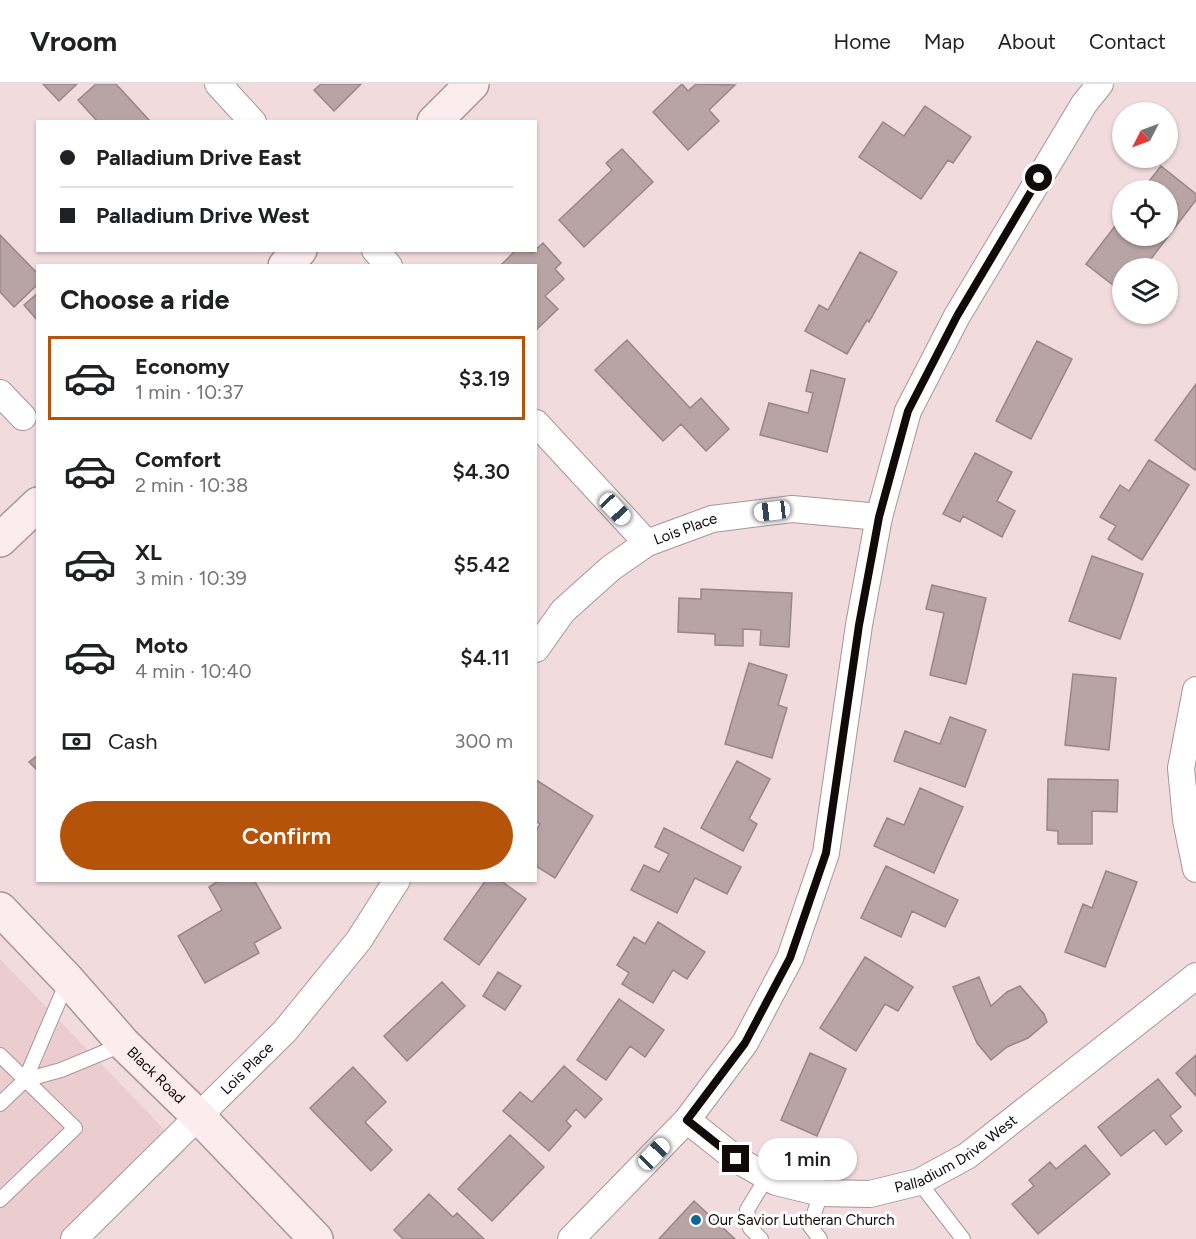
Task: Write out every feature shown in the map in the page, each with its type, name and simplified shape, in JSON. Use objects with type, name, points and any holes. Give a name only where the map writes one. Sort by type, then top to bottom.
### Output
[{"type":"main road","points":[[436,120],[472,84]]},
{"type":"main road","points":[[287,264],[298,252]]},
{"type":"main road","points":[[0,540],[36,506]]},
{"type":"main road","name":"Black Road","points":[[0,909],[68,980],[124,1044],[199,1117],[316,1239]]},
{"type":"street","points":[[218,84],[251,120]]},
{"type":"street","points":[[571,1239],[687,1120],[745,1043],[790,958],[826,853],[859,625],[879,517],[908,411],[957,316],[1084,104],[1100,84]]},
{"type":"street","points":[[377,252],[387,264]]},
{"type":"street","points":[[0,393],[23,417]]},
{"type":"street","points":[[537,424],[647,543]]},
{"type":"street","name":"Lois Place","points":[[537,648],[563,611],[611,568],[647,543],[712,519],[792,509],[879,517]]},
{"type":"street","points":[[1196,690],[1181,768],[1186,820],[1196,869]]},
{"type":"street","name":"Lois Place","points":[[74,1239],[285,1031],[359,940],[396,882]]},
{"type":"street","name":"Palladium Drive West","points":[[687,1120],[736,1159],[776,1182],[821,1193],[870,1194],[918,1182],[967,1156],[1196,976]]},
{"type":"lane","points":[[0,1104],[25,1080],[68,980]]},
{"type":"lane","points":[[25,1080],[61,1070],[124,1044]]},
{"type":"lane","points":[[0,1055],[75,1128],[0,1200]]},
{"type":"lane","points":[[761,1239],[750,1228],[747,1210],[768,1177]]},
{"type":"lane","points":[[918,1182],[963,1239]]},
{"type":"lane","points":[[820,1239],[810,1226],[821,1193]]},
{"type":"shaded area","points":[[0,959],[185,1151],[93,1239],[0,1239]]},
{"type":"building","points":[[43,84],[77,84],[59,101]]},
{"type":"building","points":[[96,84],[116,84],[149,120],[96,120],[78,100]]},
{"type":"building","points":[[321,84],[361,84],[334,111],[314,90]]},
{"type":"building","points":[[682,84],[688,91],[696,84],[735,85],[709,110],[719,121],[688,150],[653,112]]},
{"type":"building","points":[[925,106],[971,137],[953,163],[948,160],[921,199],[859,157],[883,122],[904,136]]},
{"type":"building","points":[[622,149],[653,182],[584,247],[559,220],[612,170],[606,163]]},
{"type":"building","points":[[1159,168],[1164,168],[1196,194],[1196,200],[1178,224],[1178,180],[1150,180]]},
{"type":"building","points":[[1112,230],[1112,246],[1161,246],[1152,258],[1112,258],[1112,284],[1086,264]]},
{"type":"building","points":[[0,235],[36,272],[36,286],[14,307],[0,292]]},
{"type":"building","points":[[543,243],[561,263],[555,269],[564,279],[545,296],[558,309],[537,329],[537,264],[502,264],[514,252],[537,252],[537,248]]},
{"type":"building","points":[[860,252],[897,272],[869,322],[867,320],[847,354],[805,331],[819,305],[828,310]]},
{"type":"building","points":[[36,295],[36,319],[24,305]]},
{"type":"building","points":[[627,340],[690,408],[701,398],[729,429],[706,451],[681,424],[663,441],[595,370]]},
{"type":"building","points":[[1037,341],[1072,359],[1031,439],[996,421]]},
{"type":"building","points":[[811,370],[845,379],[827,452],[760,435],[769,403],[808,413],[813,393],[806,391]]},
{"type":"building","points":[[1196,384],[1196,469],[1195,470],[1155,440]]},
{"type":"building","points":[[975,453],[1012,472],[997,501],[1015,511],[1002,537],[963,516],[960,522],[943,514]]},
{"type":"building","points":[[1149,460],[1189,485],[1142,560],[1108,539],[1116,526],[1100,517],[1120,485],[1129,491]]},
{"type":"building","points":[[1092,556],[1143,574],[1120,639],[1069,621]]},
{"type":"building","points":[[932,585],[986,598],[966,684],[930,675],[944,613],[926,609]]},
{"type":"building","points":[[701,589],[792,593],[789,647],[760,645],[761,630],[743,629],[743,646],[715,645],[715,634],[678,632],[679,598],[701,599]]},
{"type":"building","points":[[749,663],[787,675],[778,705],[787,708],[772,758],[725,744]]},
{"type":"building","points":[[1073,674],[1116,678],[1109,750],[1065,745]]},
{"type":"building","points":[[950,717],[986,730],[965,787],[894,761],[905,731],[940,744]]},
{"type":"building","points":[[36,757],[36,769],[29,762]]},
{"type":"building","points":[[737,761],[770,779],[749,819],[757,824],[743,851],[701,828]]},
{"type":"building","points":[[1048,779],[1118,780],[1117,812],[1092,811],[1092,844],[1058,844],[1058,831],[1047,830]]},
{"type":"building","points":[[537,781],[593,816],[555,878],[537,867],[537,829],[540,824],[537,822]]},
{"type":"building","points":[[920,788],[963,807],[934,873],[874,846],[887,818],[904,825]]},
{"type":"building","points":[[664,828],[741,867],[727,894],[695,878],[677,913],[631,890],[644,865],[659,872],[669,854],[655,847]]},
{"type":"building","points":[[886,866],[958,900],[945,927],[912,911],[901,937],[861,918]]},
{"type":"building","points":[[1106,871],[1137,882],[1105,967],[1065,952],[1083,904],[1092,908]]},
{"type":"building","points":[[217,882],[255,882],[281,928],[254,943],[259,953],[205,983],[178,936],[222,910],[209,887]]},
{"type":"building","points":[[485,882],[503,882],[526,899],[479,965],[444,939]]},
{"type":"building","points":[[658,922],[705,952],[687,979],[673,970],[653,1003],[622,984],[629,973],[617,965],[634,937],[645,944]]},
{"type":"building","points":[[865,957],[913,987],[898,1011],[885,1004],[856,1051],[820,1028]]},
{"type":"building","points":[[498,972],[521,986],[505,1010],[483,996]]},
{"type":"building","points":[[979,977],[991,1006],[1007,992],[1020,986],[1044,1014],[1047,1022],[1028,1038],[1007,1047],[991,1060],[977,1043],[953,987]]},
{"type":"building","points":[[442,982],[465,1006],[407,1061],[384,1036]]},
{"type":"building","points":[[619,999],[664,1030],[645,1057],[630,1046],[606,1080],[577,1060]]},
{"type":"building","points":[[810,1053],[846,1069],[817,1136],[781,1120]]},
{"type":"building","points":[[1196,1055],[1196,1096],[1176,1073]]},
{"type":"building","points":[[564,1066],[602,1099],[585,1118],[576,1109],[566,1121],[571,1126],[549,1151],[503,1111],[520,1092],[532,1102]]},
{"type":"building","points":[[353,1067],[386,1102],[365,1122],[392,1150],[371,1171],[310,1108]]},
{"type":"building","points":[[1158,1079],[1181,1107],[1170,1116],[1182,1131],[1166,1145],[1154,1130],[1121,1156],[1098,1127]]},
{"type":"building","points":[[510,1135],[544,1167],[492,1221],[458,1189]]},
{"type":"building","points":[[1085,1145],[1110,1174],[1038,1234],[1012,1204],[1034,1186],[1029,1180],[1050,1162],[1056,1169]]},
{"type":"building","points":[[429,1194],[453,1217],[457,1213],[484,1239],[403,1239],[394,1230]]},
{"type":"building","name":"Our Savior Lutheran Church","points":[[694,1201],[735,1239],[659,1239]]},
{"type":"place","name":"Our Savior Lutheran Church","points":[[696,1220]]},
{"type":"route","points":[[736,1159],[687,1120],[745,1043],[790,958],[826,853],[859,625],[879,517],[908,411],[957,316],[1039,178]]}]
